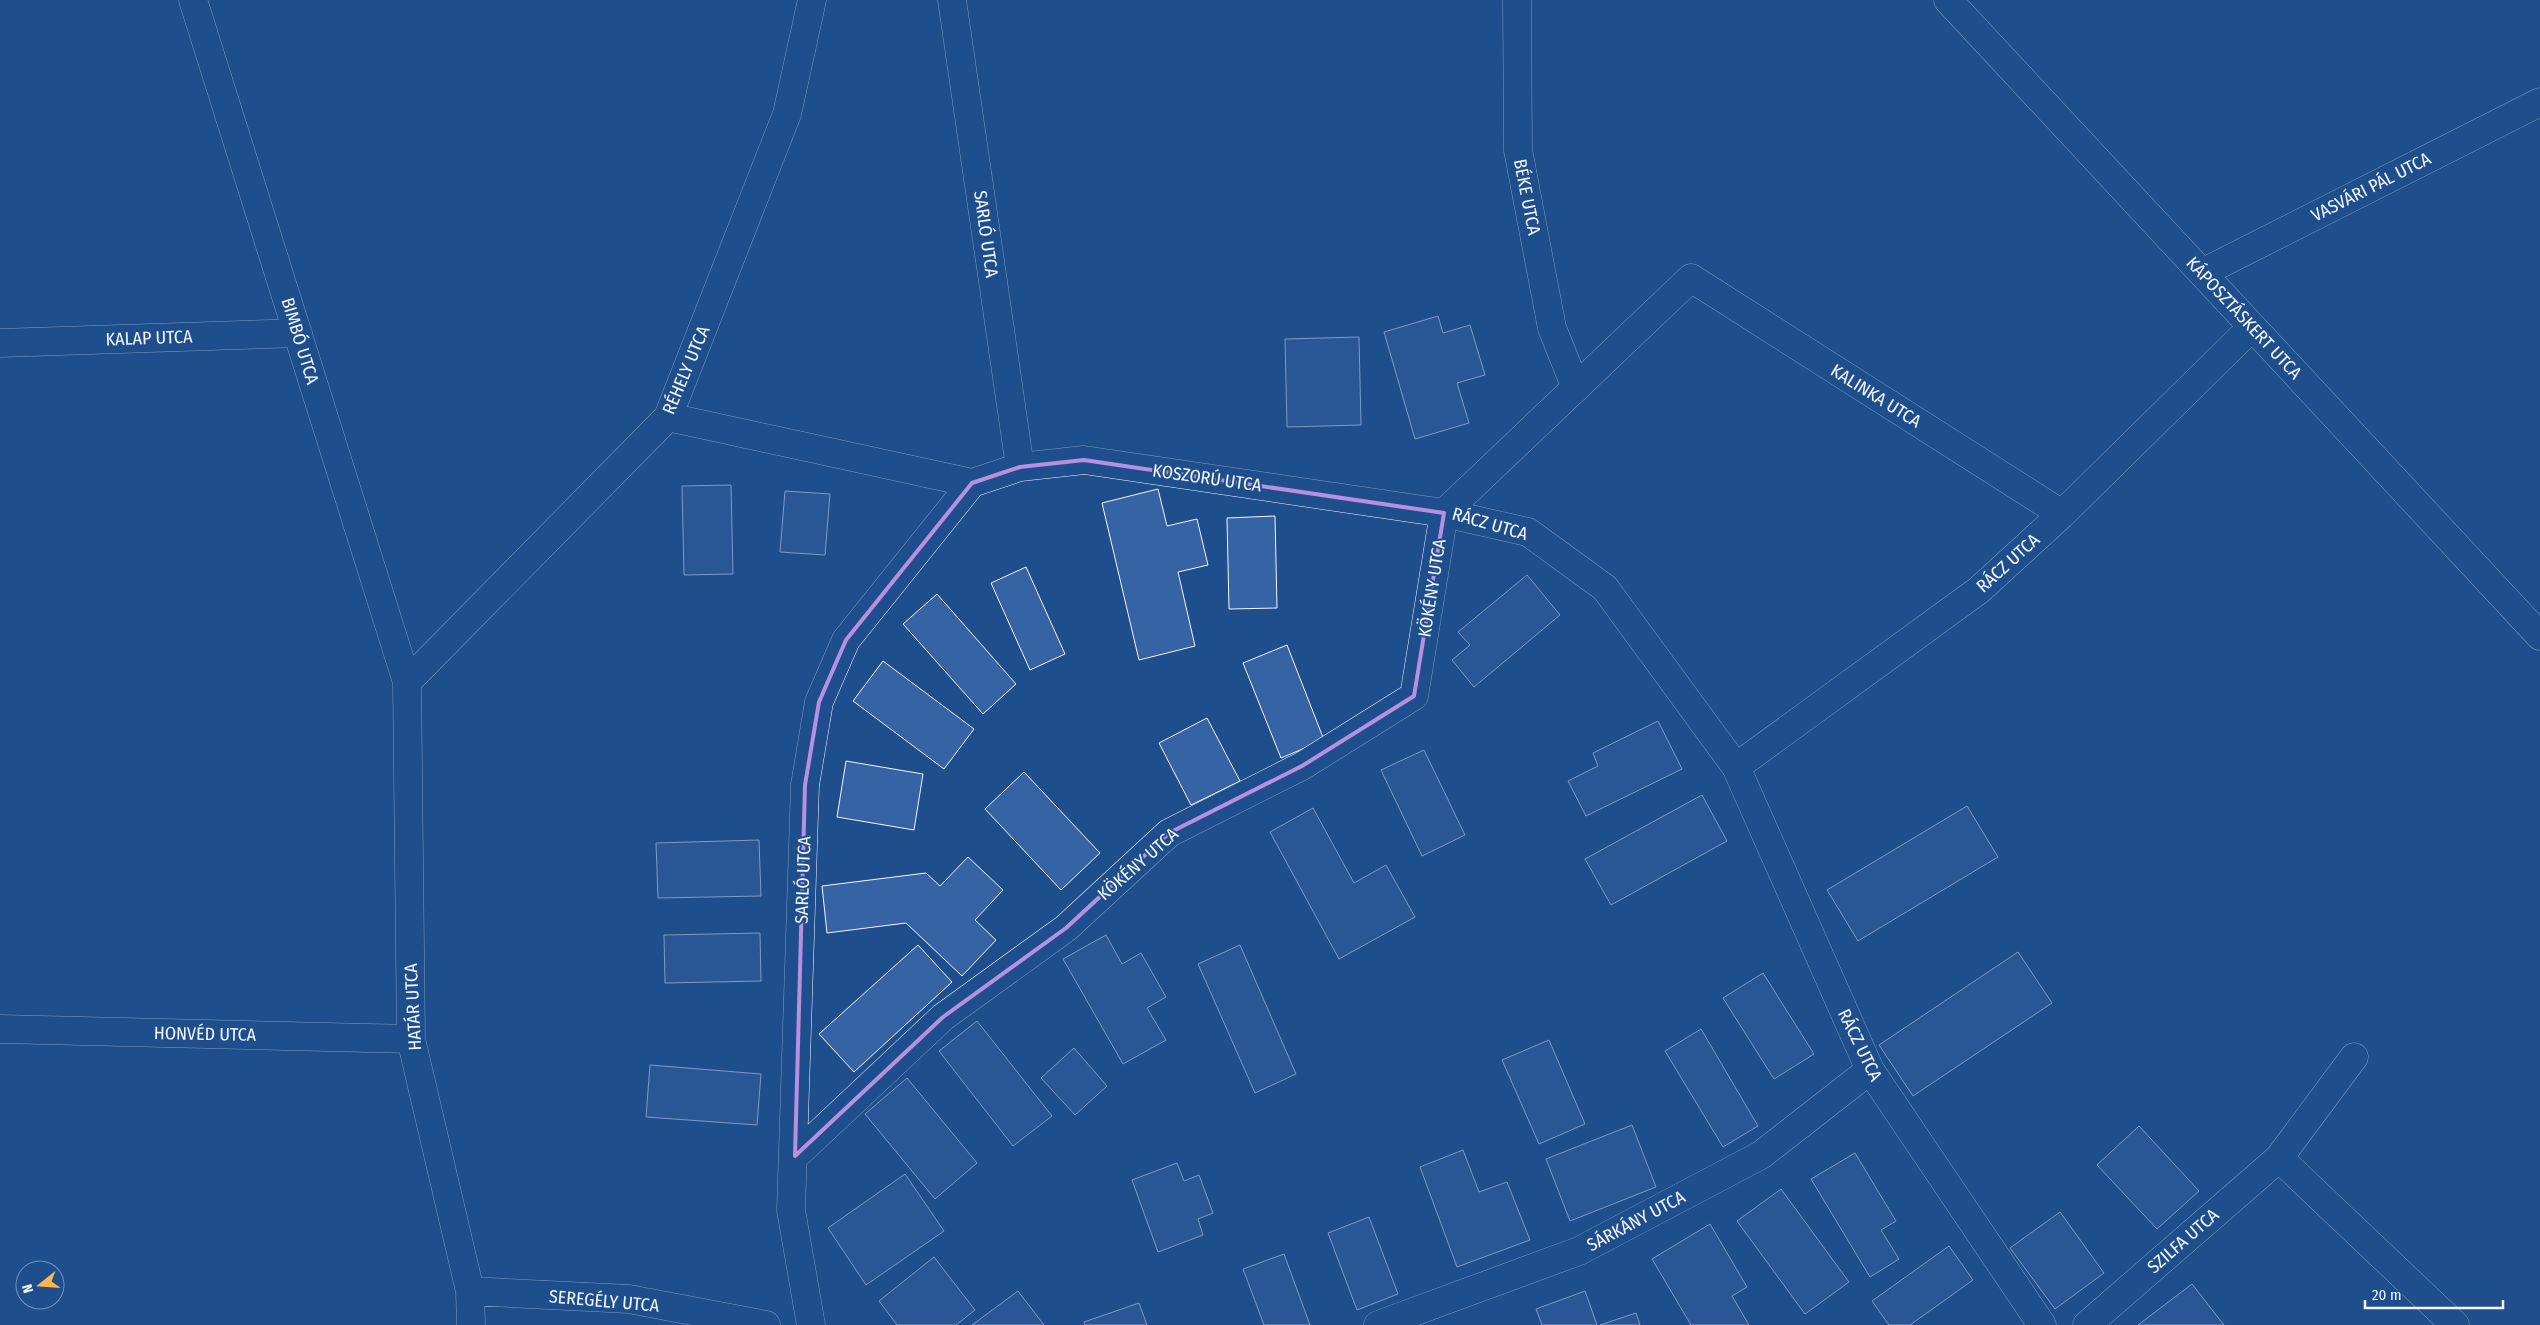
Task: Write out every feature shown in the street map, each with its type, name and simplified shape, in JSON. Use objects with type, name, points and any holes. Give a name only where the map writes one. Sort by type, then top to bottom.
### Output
[{"type":"street","name":"BIMBÓ UTCA","points":[[193,0],[407,682]]},
{"type":"street","name":"RÉHELY UTCA","points":[[407,682],[668,418],[787,114],[812,0]]},
{"type":"street","name":"SARLÓ UTCA","points":[[952,0],[1020,467]]},
{"type":"street","name":"BÉKE UTCA","points":[[1517,0],[1518,150],[1552,328],[1576,388]]},
{"type":"street","name":"KÁPOSZTÁSKERT UTCA","points":[[1948,0],[2540,635]]},
{"type":"street","name":"VASVÁRI PÁL UTCA","points":[[2202,273],[2540,102]]},
{"type":"street","name":"RÁCZ UTCA","points":[[1444,513],[1691,278]]},
{"type":"street","name":"KALINKA UTCA","points":[[1691,278],[2062,514]]},
{"type":"street","name":"RÁCZ UTCA","points":[[1736,767],[1979,590],[2062,514],[2252,327]]},
{"type":"street","name":"KALAP UTCA","points":[[0,343],[298,333]]},
{"type":"street","points":[[668,418],[972,483]]},
{"type":"street","name":"KOSZORÚ UTCA","points":[[972,483],[1020,467],[1084,460],[1444,513]]},
{"type":"street","name":"SARLÓ UTCA","points":[[812,1325],[791,1210],[805,785],[819,702],[846,640],[972,483]]},
{"type":"street","name":"RÁCZ UTCA","points":[[1444,513],[1528,532],[1605,588],[1736,767],[1870,1070],[2042,1325]]},
{"type":"street","name":"KÖKÉNY UTCA","points":[[794,1156],[943,1017],[1066,928],[1169,832],[1302,766],[1414,696],[1444,513]]},
{"type":"street","name":"HATÁR UTCA","points":[[407,682],[411,1039],[470,1292],[471,1325]]},
{"type":"street","name":"HONVÉD UTCA","points":[[0,1030],[411,1039]]},
{"type":"street","name":"SZILFA UTCA","points":[[2087,1325],[2279,1158],[2354,1057]]},
{"type":"street","name":"SÁRKÁNY UTCA","points":[[1378,1325],[1579,1251],[1761,1155],[1870,1070]]},
{"type":"street","points":[[2279,1158],[2455,1325]]},
{"type":"street","name":"SEREGÉLY UTCA","points":[[470,1292],[629,1299],[766,1325]]},
{"type":"highlighted area","points":[[1084,460],[1444,513],[1414,696],[1302,766],[1169,833],[1066,928],[943,1017],[795,1156],[805,785],[819,702],[846,640],[972,483],[1020,467]]},
{"type":"building","points":[[1438,316],[1443,333],[1470,325],[1485,375],[1457,383],[1469,423],[1415,439],[1384,332]]},
{"type":"building","points":[[1359,337],[1361,425],[1287,427],[1285,339]]},
{"type":"building","points":[[731,485],[733,574],[684,575],[682,486]]},
{"type":"building","points":[[1158,489],[1167,526],[1197,519],[1208,565],[1178,572],[1195,646],[1139,660],[1102,503]]},
{"type":"building","points":[[785,491],[830,494],[825,555],[780,552]]},
{"type":"building","points":[[1275,516],[1277,608],[1229,609],[1227,518]]},
{"type":"building","points":[[1026,567],[1065,654],[1030,670],[991,583]]},
{"type":"building","points":[[1527,575],[1560,615],[1474,687],[1452,660],[1470,645],[1458,632]]},
{"type":"building","points":[[937,594],[1016,684],[983,714],[903,624]]},
{"type":"building","points":[[1287,645],[1324,740],[1281,758],[1243,663]]},
{"type":"building","points":[[883,661],[974,729],[944,769],[853,701]]},
{"type":"building","points":[[1207,718],[1240,781],[1191,805],[1159,743]]},
{"type":"building","points":[[1658,721],[1682,769],[1586,816],[1568,781],[1598,766],[1593,753]]},
{"type":"building","points":[[1424,750],[1465,835],[1422,856],[1381,770]]},
{"type":"building","points":[[846,761],[923,774],[914,830],[837,817]]},
{"type":"building","points":[[1024,772],[1100,853],[1061,890],[985,809]]},
{"type":"building","points":[[1702,795],[1727,841],[1611,905],[1585,859]]},
{"type":"building","points":[[1967,806],[1998,857],[1858,941],[1827,890]]},
{"type":"building","points":[[1313,808],[1354,883],[1386,865],[1415,917],[1339,959],[1270,832]]},
{"type":"building","points":[[759,840],[761,896],[658,898],[656,843]]},
{"type":"building","points":[[968,857],[1003,890],[975,920],[996,940],[962,976],[906,923],[827,933],[822,886],[926,873],[940,886]]},
{"type":"building","points":[[760,933],[761,981],[665,983],[664,935]]},
{"type":"building","points":[[1106,935],[1122,964],[1141,953],[1166,997],[1147,1008],[1166,1040],[1123,1064],[1063,959]]},
{"type":"building","points":[[918,945],[952,982],[854,1072],[819,1034]]},
{"type":"building","points":[[1240,945],[1296,1074],[1255,1093],[1198,964]]},
{"type":"building","points":[[2018,952],[2052,1003],[1913,1096],[1879,1045]]},
{"type":"building","points":[[1763,973],[1814,1054],[1774,1079],[1723,998]]},
{"type":"building","points":[[977,1021],[1052,1116],[1013,1146],[939,1051]]},
{"type":"building","points":[[1701,1029],[1758,1126],[1723,1147],[1665,1051]]},
{"type":"building","points":[[1549,1040],[1585,1124],[1539,1144],[1502,1060]]},
{"type":"building","points":[[1074,1048],[1107,1086],[1075,1115],[1041,1078]]},
{"type":"building","points":[[650,1065],[761,1074],[757,1125],[646,1117]]},
{"type":"building","points":[[907,1078],[977,1163],[935,1199],[865,1114]]},
{"type":"building","points":[[1632,1125],[1656,1187],[1570,1221],[1546,1159]]},
{"type":"building","points":[[2139,1126],[2199,1191],[2157,1229],[2097,1165]]},
{"type":"building","points":[[1463,1150],[1479,1192],[1507,1182],[1530,1240],[1457,1267],[1420,1167]]},
{"type":"building","points":[[1855,1153],[1896,1221],[1881,1230],[1899,1259],[1870,1277],[1811,1179]]},
{"type":"building","points":[[1177,1163],[1184,1181],[1199,1175],[1213,1213],[1198,1219],[1203,1235],[1158,1252],[1132,1180]]},
{"type":"building","points":[[905,1174],[944,1231],[866,1285],[828,1228]]},
{"type":"building","points":[[1781,1189],[1849,1282],[1805,1314],[1737,1221]]},
{"type":"building","points":[[2060,1212],[2104,1273],[2055,1309],[2010,1248]]},
{"type":"building","points":[[1369,1217],[1398,1294],[1357,1310],[1328,1233]]},
{"type":"building","points":[[1710,1224],[1747,1287],[1732,1296],[1749,1325],[1691,1325],[1652,1259]]},
{"type":"building","points":[[1949,1246],[1973,1280],[1910,1325],[1889,1325],[1872,1301]]},
{"type":"building","points":[[1284,1254],[1310,1325],[1264,1325],[1243,1269]]},
{"type":"building","points":[[934,1257],[975,1310],[956,1325],[897,1325],[879,1301]]},
{"type":"building","points":[[2192,1284],[2224,1325],[2138,1325]]},
{"type":"building","points":[[1018,1291],[1044,1325],[972,1325]]},
{"type":"building","points":[[1585,1291],[1597,1325],[1542,1325],[1536,1309]]},
{"type":"building","points":[[1139,1303],[1147,1325],[1085,1325],[1084,1322]]},
{"type":"building","points":[[1636,1313],[1640,1325],[1600,1325]]}]
